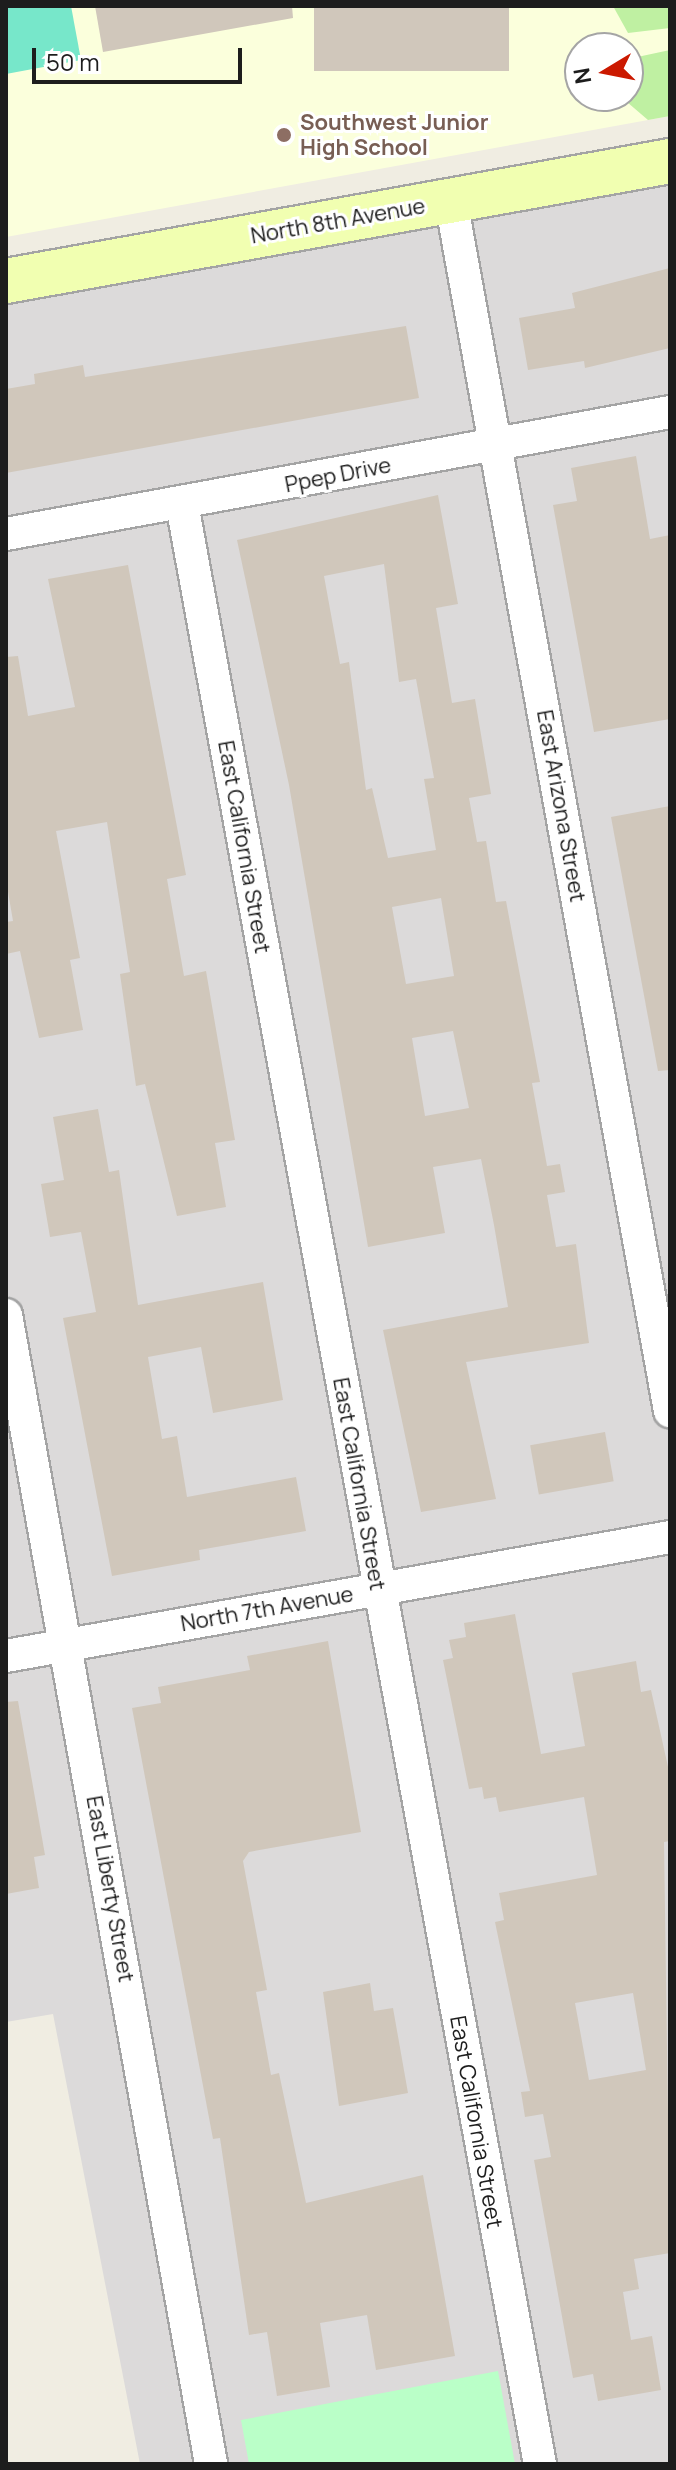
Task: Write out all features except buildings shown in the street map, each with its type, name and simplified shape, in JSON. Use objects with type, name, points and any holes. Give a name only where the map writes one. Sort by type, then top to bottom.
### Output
[{"type":"main road","name":"North 8th Avenue","points":[[6,281],[670,161]]},
{"type":"street","name":"East Arizona Street","points":[[451,201],[670,1411]]},
{"type":"street","name":"Ppep Drive","points":[[6,534],[670,412]]},
{"type":"street","name":"East California Street","points":[[182,504],[540,2464]]},
{"type":"street","name":"East Liberty Street","points":[[6,1315],[211,2464]]},
{"type":"street","name":"North 7th Avenue","points":[[6,1656],[670,1537]]},
{"type":"shaded area","name":"Southwest Junior High School","points":[[6,6],[670,6],[670,116],[6,237]]},
{"type":"shaded area","points":[[670,160],[670,2464],[140,2464],[53,2014],[6,2022],[6,282]]},
{"type":"green space","points":[[6,6],[71,6],[81,60],[6,74]]},
{"type":"green space","points":[[613,6],[670,6],[670,28],[627,32]]},
{"type":"green space","points":[[670,50],[670,116],[648,120],[639,112],[644,112],[644,56]]},
{"type":"green space","points":[[498,2371],[515,2464],[249,2464],[241,2420]]},
{"type":"place","name":"Southwest Junior High School","points":[[284,135]]}]
